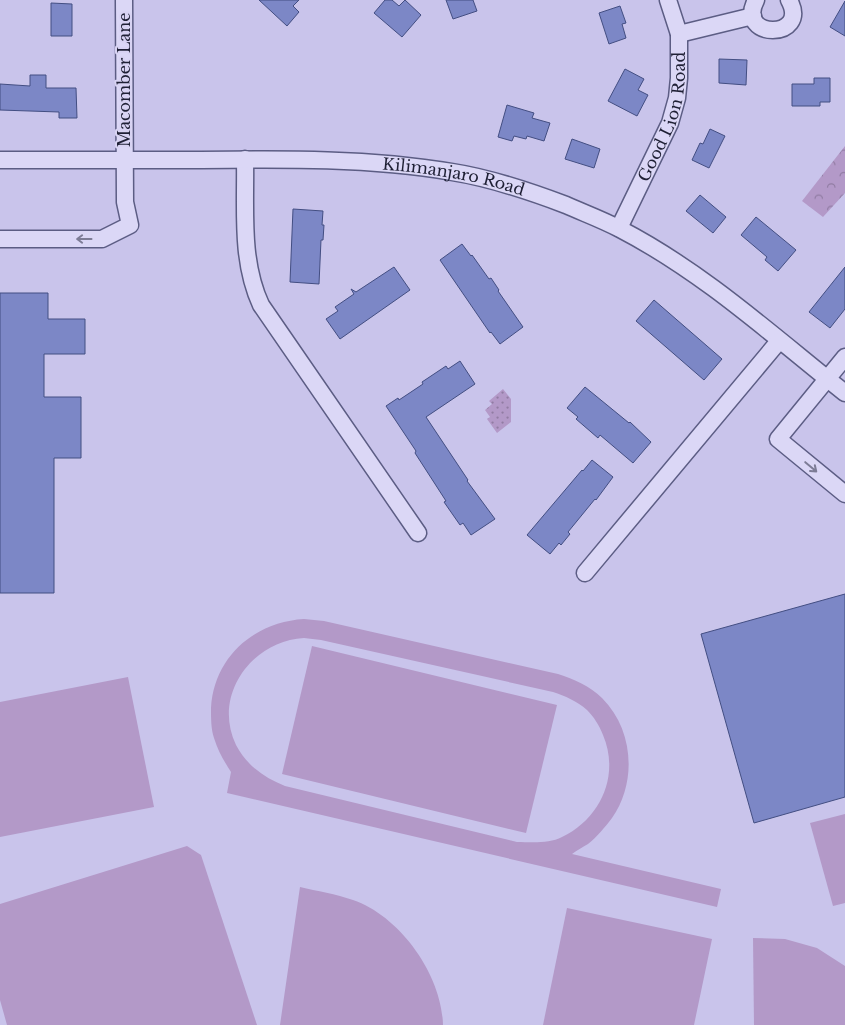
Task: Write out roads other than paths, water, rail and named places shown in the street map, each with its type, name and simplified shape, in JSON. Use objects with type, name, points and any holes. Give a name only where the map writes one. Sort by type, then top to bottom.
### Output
[{"type":"street","name":"Macomber Lane","points":[[0,239],[102,239],[130,225],[125,202],[124,0]]},
{"type":"street","name":"Good Lion Road","points":[[619,228],[670,123],[678,98],[680,78],[679,34],[668,0]]},
{"type":"street","points":[[679,34],[755,8],[756,22],[761,28],[774,31],[781,30],[790,22],[792,16],[793,9],[789,0]]},
{"type":"street","name":"Kilimanjaro Road","points":[[0,160],[245,159],[334,161],[401,165],[454,172],[504,184],[541,196],[619,228],[677,261],[733,302],[845,393]]},
{"type":"street","points":[[245,159],[246,250],[253,288],[261,305],[418,533]]},
{"type":"street","points":[[586,573],[779,340]]},
{"type":"street","points":[[845,357],[778,439],[845,494]]}]
